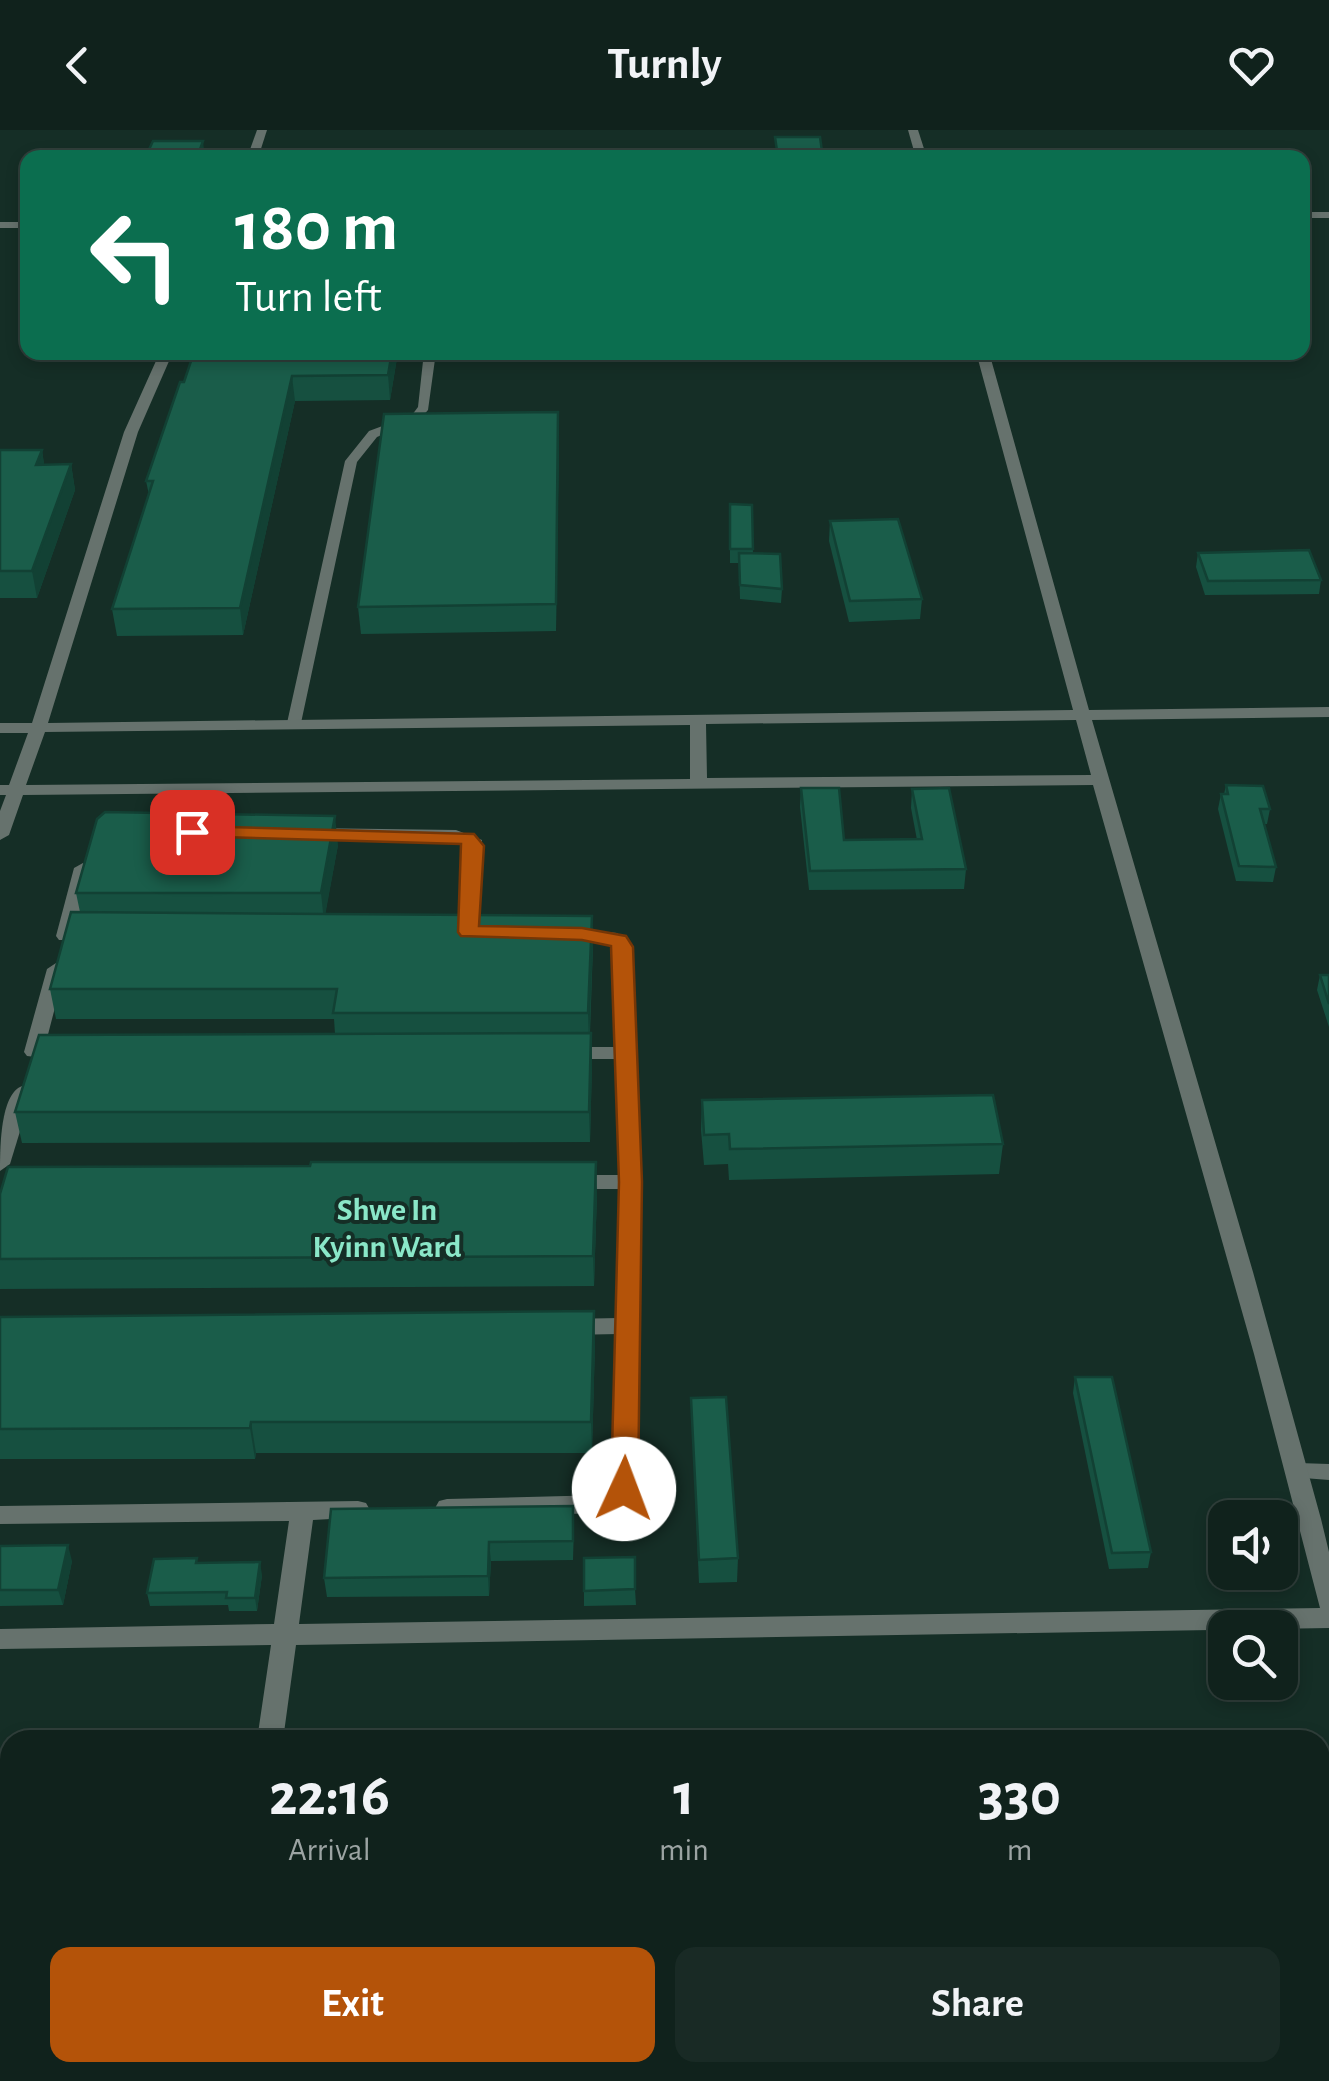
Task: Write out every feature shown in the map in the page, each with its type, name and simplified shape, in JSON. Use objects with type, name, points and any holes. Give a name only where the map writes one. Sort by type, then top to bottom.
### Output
[{"type":"street","points":[[0,836],[8,790],[40,727],[130,432],[163,360]]},
{"type":"street","points":[[984,360],[1298,1471],[1329,1602]]},
{"type":"street","points":[[0,728],[1329,712]]},
{"type":"street","points":[[698,720],[699,786]]},
{"type":"street","points":[[8,790],[1100,780]]},
{"type":"street","points":[[296,833],[456,835],[473,840],[468,932]]},
{"type":"street","points":[[0,1164],[76,932],[90,844]]},
{"type":"street","points":[[416,1508],[615,1502],[624,1489],[630,1182],[622,947],[618,941],[582,934],[544,934]]},
{"type":"street","points":[[34,1052],[74,1052]]},
{"type":"street","points":[[548,1053],[627,1053]]},
{"type":"street","points":[[552,1182],[630,1182]]},
{"type":"street","points":[[551,1327],[630,1326]]},
{"type":"street","points":[[0,1514],[378,1510]]},
{"type":"street","points":[[271,1730],[302,1511]]},
{"type":"street","points":[[0,1639],[1329,1618]]},
{"type":"lane","points":[[294,723],[351,461],[372,434],[416,417],[424,408],[429,360]]},
{"type":"lane","points":[[1298,1471],[1329,1472]]},
{"type":"building","points":[[775,137],[820,137],[822,150],[777,150]]},
{"type":"building","points":[[153,141],[203,141],[200,150],[149,150]]},
{"type":"building","points":[[191,360],[391,360],[388,375],[292,376],[240,608],[112,609],[153,481],[146,481],[180,382],[184,382]]},
{"type":"building","points":[[558,412],[556,604],[358,607],[384,414]]},
{"type":"building","points":[[0,450],[42,450],[36,465],[71,464],[32,571],[0,571]]},
{"type":"building","points":[[730,504],[752,505],[753,549],[730,549]]},
{"type":"building","points":[[898,519],[922,599],[850,601],[830,521]]},
{"type":"building","points":[[1309,550],[1321,580],[1208,581],[1198,553]]},
{"type":"building","points":[[739,553],[780,554],[782,589],[740,585]]},
{"type":"building","points":[[1226,785],[1263,786],[1270,809],[1260,809],[1276,867],[1239,866],[1221,794],[1228,794]]},
{"type":"building","points":[[801,788],[839,788],[844,840],[922,839],[912,789],[949,788],[966,869],[810,871]]},
{"type":"building","points":[[105,812],[335,816],[321,893],[76,893],[97,819]]},
{"type":"building","points":[[71,912],[592,916],[588,1013],[333,1013],[337,989],[50,989]]},
{"type":"building","points":[[1320,975],[1329,975],[1329,1004]]},
{"type":"building","points":[[591,1033],[589,1112],[15,1112],[39,1035]]},
{"type":"building","points":[[993,1095],[1003,1144],[730,1149],[729,1134],[704,1135],[702,1100]]},
{"type":"building","points":[[311,1162],[596,1162],[593,1256],[0,1259],[0,1194],[8,1167],[310,1166]]},
{"type":"building","points":[[594,1311],[591,1422],[251,1422],[250,1428],[0,1429],[0,1317]]},
{"type":"building","points":[[1075,1377],[1112,1377],[1151,1552],[1112,1553]]},
{"type":"building","points":[[726,1397],[738,1558],[699,1560],[691,1398]]},
{"type":"building","points":[[573,1506],[573,1541],[489,1542],[488,1576],[324,1578],[331,1509]]},
{"type":"building","points":[[68,1545],[58,1590],[0,1590],[0,1546]]},
{"type":"building","points":[[635,1557],[635,1589],[584,1591],[584,1558]]},
{"type":"building","points":[[197,1558],[196,1563],[260,1562],[255,1598],[226,1598],[227,1592],[147,1593],[154,1559]]},
{"type":"district","name":"Shwe In Kyinn Ward","points":[[387,1228]]},
{"type":"route","points":[[192,832],[456,835],[473,840],[474,846],[468,932],[582,934],[610,937],[622,947],[630,1182],[624,1489]]}]
